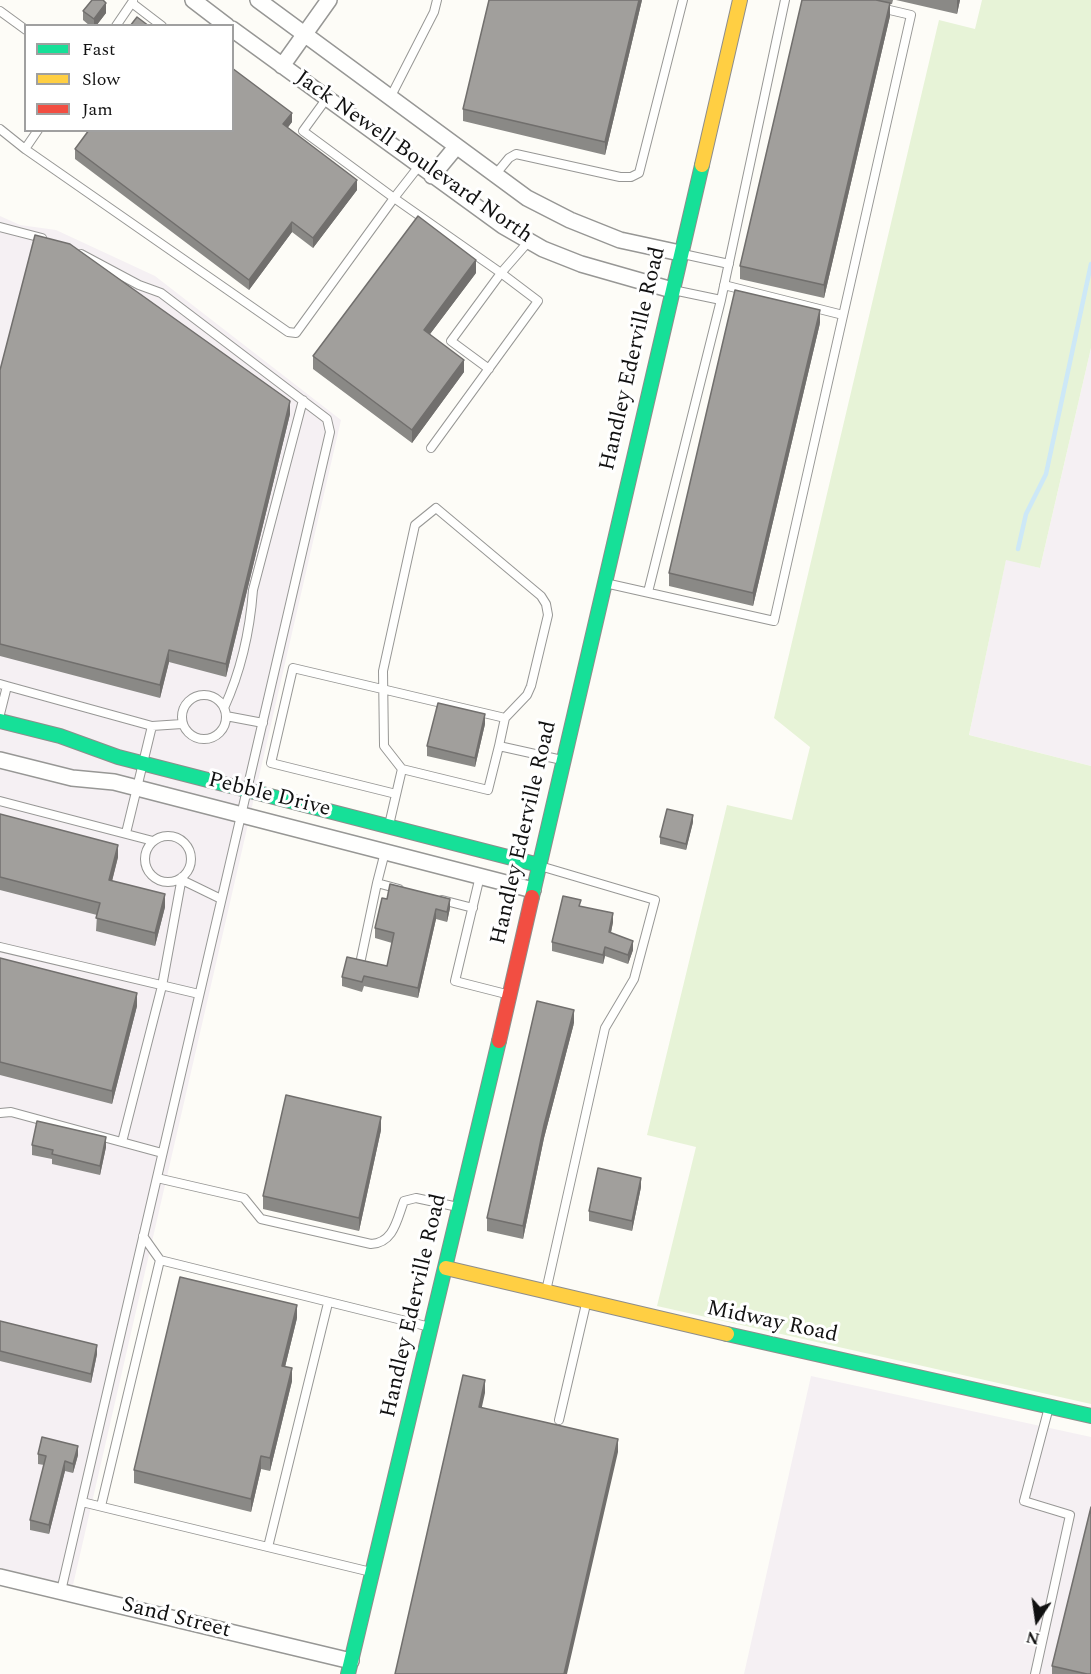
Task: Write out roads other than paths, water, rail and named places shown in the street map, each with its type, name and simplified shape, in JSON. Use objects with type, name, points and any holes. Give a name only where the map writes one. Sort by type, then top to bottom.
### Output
[{"type":"main road","name":"Handley Ederville Road","points":[[350,1667],[446,1268],[740,0]]},
{"type":"main road","name":"Pebble Drive","points":[[0,721],[60,736],[142,763],[539,865]]},
{"type":"main road","name":"Midway Road","points":[[446,1268],[586,1303],[1091,1416]]},
{"type":"street","points":[[193,0],[224,24]]},
{"type":"street","points":[[282,66],[330,0]]},
{"type":"street","name":"Jack Newell Boulevard North","points":[[265,2],[304,35],[527,198],[570,220],[620,240],[680,254]]},
{"type":"street","name":"Jack Newell Boulevard North","points":[[234,30],[432,176],[529,241],[581,264],[672,290]]},
{"type":"street","points":[[432,176],[456,147]]},
{"type":"street","name":"Pebble Drive","points":[[0,760],[72,778],[114,782],[533,890]]},
{"type":"street","points":[[353,844],[358,819]]},
{"type":"street","points":[[437,865],[442,840]]},
{"type":"street","name":"Sand Street","points":[[0,1578],[62,1591],[350,1667]]},
{"type":"lane","points":[[390,98],[434,12],[437,0]]},
{"type":"lane","points":[[495,175],[509,158],[516,154],[620,177],[631,177],[639,173],[682,0]]},
{"type":"lane","points":[[648,592],[721,300],[785,0]]},
{"type":"lane","points":[[117,24],[133,2],[160,24]]},
{"type":"lane","points":[[604,582],[774,621],[911,15],[870,5]]},
{"type":"lane","points":[[0,11],[24,29]]},
{"type":"lane","points":[[327,98],[303,131],[538,301],[430,448]]},
{"type":"lane","points":[[0,129],[25,149],[288,332],[296,333],[419,166]]},
{"type":"lane","points":[[25,149],[37,132]]},
{"type":"lane","points":[[0,227],[56,243]]},
{"type":"lane","points":[[489,369],[451,340],[501,273],[529,241]]},
{"type":"lane","points":[[62,1591],[330,432],[327,419],[161,293],[139,285],[100,262],[67,248]]},
{"type":"lane","points":[[680,254],[729,264]]},
{"type":"lane","points":[[724,285],[843,315]]},
{"type":"lane","points":[[672,290],[721,300]]},
{"type":"lane","points":[[262,723],[225,712],[210,696],[197,696],[185,704],[182,710],[182,724],[191,735],[204,740],[218,735],[223,730],[225,712],[234,688],[245,642],[253,590],[303,400]]},
{"type":"lane","points":[[436,508],[540,596],[546,604],[548,615],[531,686],[527,695],[505,718],[488,790],[402,770],[384,746],[383,690],[383,670],[415,525],[436,508]]},
{"type":"lane","points":[[396,794],[271,763],[293,668],[505,718]]},
{"type":"lane","points":[[0,714],[4,685],[152,726],[182,724]]},
{"type":"lane","points":[[126,834],[152,726]]},
{"type":"lane","points":[[499,746],[563,761]]},
{"type":"lane","points":[[388,826],[402,770]]},
{"type":"lane","points":[[0,801],[153,841]]},
{"type":"lane","points":[[122,1142],[162,986],[182,878],[190,865],[190,851],[180,839],[166,836],[153,841],[145,853],[146,867],[150,874],[161,881],[169,882],[182,878],[221,899]]},
{"type":"lane","points":[[361,958],[384,852]]},
{"type":"lane","points":[[539,865],[655,900],[634,979],[605,1028],[545,1292]]},
{"type":"lane","points":[[480,876],[455,981],[509,995]]},
{"type":"lane","points":[[377,883],[409,891]]},
{"type":"lane","points":[[430,897],[473,908]]},
{"type":"lane","points":[[0,947],[199,994]]},
{"type":"lane","points":[[0,1113],[11,1112],[162,1153]]},
{"type":"lane","points":[[157,1178],[244,1197],[261,1219],[371,1244],[380,1244],[391,1234],[404,1201],[416,1198],[460,1207]]},
{"type":"lane","points":[[143,1236],[160,1260],[432,1327]]},
{"type":"lane","points":[[101,1506],[160,1260]]},
{"type":"lane","points":[[268,1546],[328,1303]]},
{"type":"lane","points":[[559,1419],[586,1303]]},
{"type":"lane","points":[[1035,1674],[1070,1515],[1024,1502],[1049,1407]]},
{"type":"lane","points":[[82,1502],[373,1572]]},
{"type":"waterway","points":[[1018,549],[1026,514],[1046,474],[1091,264]]}]
